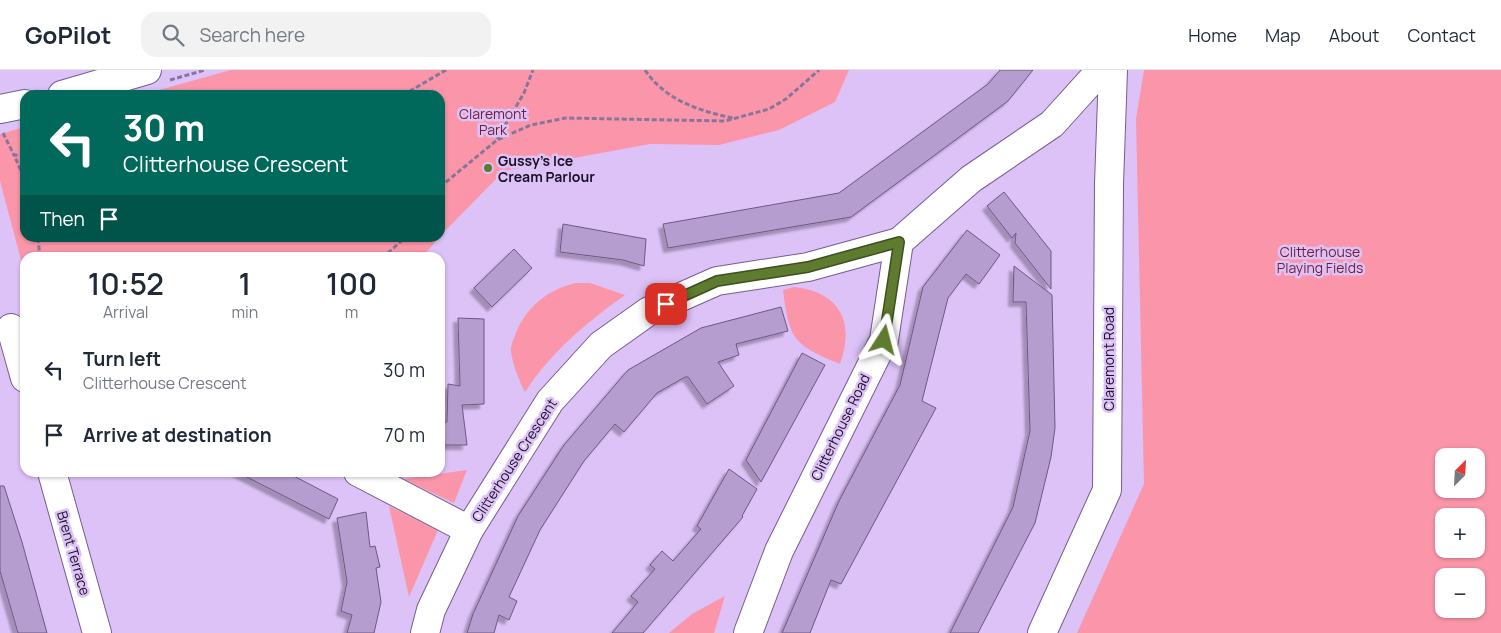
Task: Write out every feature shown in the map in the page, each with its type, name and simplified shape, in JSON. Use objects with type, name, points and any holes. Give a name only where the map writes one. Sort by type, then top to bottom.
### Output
[{"type":"street","points":[[79,90],[147,70]]},
{"type":"street","points":[[899,242],[970,179],[1052,124],[1099,72],[1104,70]]},
{"type":"street","name":"Claremont Road","points":[[1042,633],[1107,490],[1109,184],[1113,70]]},
{"type":"street","points":[[0,109],[20,105]]},
{"type":"street","name":"Clitterhouse Crescent","points":[[425,633],[431,610],[469,530],[550,401],[601,344],[649,311],[717,281],[808,267],[899,242]]},
{"type":"street","name":"Clitterhouse Road","points":[[748,633],[779,551],[884,340],[899,242]]},
{"type":"street","points":[[11,328],[20,360]]},
{"type":"street","name":"Brent Terrace","points":[[53,477],[97,633]]},
{"type":"street","points":[[368,477],[469,530]]},
{"type":"path","points":[[412,90],[446,70]]},
{"type":"path","points":[[496,140],[524,93],[533,70]]},
{"type":"path","points":[[645,70],[656,84],[679,101],[736,119]]},
{"type":"path","points":[[445,183],[496,140],[530,125],[565,118],[697,122],[736,119],[769,109],[786,99],[819,70]]},
{"type":"path","points":[[0,130],[20,169]]},
{"type":"path","points":[[14,155],[20,156]]},
{"type":"path","points":[[389,252],[400,242]]},
{"type":"green space","name":"Claremont Park","points":[[231,70],[849,70],[835,102],[779,130],[719,145],[650,144],[504,171],[445,231],[445,90],[159,90]]},
{"type":"green space","name":"Clitterhouse Playing Fields","points":[[1144,70],[1501,70],[1501,633],[1077,633],[1144,484],[1136,119]]},
{"type":"green space","points":[[20,128],[20,242],[435,242],[426,252],[20,252],[20,256],[0,181],[0,134]]},
{"type":"green space","points":[[575,283],[590,283],[625,295],[570,339],[535,377],[525,392],[516,373],[511,352],[517,330],[527,313],[540,300],[556,290]]},
{"type":"green space","points":[[794,287],[823,295],[833,302],[840,312],[846,335],[840,364],[803,345],[791,330],[783,290]]},
{"type":"green space","points":[[467,470],[454,503],[403,479],[445,477],[445,473]]},
{"type":"green space","points":[[389,506],[438,530],[409,597]]},
{"type":"green space","points":[[725,596],[714,633],[669,633],[692,614]]},
{"type":"building","points":[[1000,70],[1033,70],[1008,101],[851,217],[668,248],[663,224],[839,193],[988,84]]},
{"type":"building","points":[[1004,192],[1051,251],[1051,289],[1015,243],[1016,233],[1012,238],[987,206]]},
{"type":"building","points":[[563,224],[646,239],[644,266],[623,260],[560,252]]},
{"type":"building","points":[[967,230],[1000,255],[979,284],[966,274],[948,298],[922,401],[936,408],[841,584],[831,580],[810,633],[782,633],[839,501],[900,385],[923,287]]},
{"type":"building","points":[[514,249],[532,268],[492,307],[474,288]]},
{"type":"building","points":[[1014,266],[1052,295],[1055,428],[1051,457],[1035,523],[978,633],[950,633],[1013,507],[1030,431],[1026,302],[1013,302]]},
{"type":"building","points":[[781,307],[788,331],[736,344],[739,355],[718,362],[734,386],[707,404],[688,377],[685,377],[657,393],[624,432],[615,424],[584,461],[540,530],[509,597],[517,601],[509,620],[499,615],[494,633],[467,633],[473,614],[518,516],[564,445],[628,370],[701,328]]},
{"type":"building","points":[[458,318],[484,319],[484,404],[462,405],[467,445],[445,445],[448,384],[460,386]]},
{"type":"building","points":[[802,353],[825,365],[761,482],[746,460]]},
{"type":"building","points":[[729,469],[757,489],[743,517],[643,633],[612,633],[638,602],[631,596],[655,569],[650,565],[662,551],[673,561],[701,529],[697,526]]},
{"type":"building","points":[[247,477],[296,477],[338,499],[329,519]]},
{"type":"building","points":[[0,486],[4,486],[22,542],[47,633],[18,633],[0,571]]},
{"type":"building","points":[[366,512],[370,547],[375,546],[380,567],[376,568],[381,602],[374,633],[347,633],[352,615],[341,611],[347,582],[337,518]]},
{"type":"place","name":"Gussy's Ice Cream Parlour","points":[[488,168]]},
{"type":"route","points":[[666,304],[717,281],[808,267],[899,242],[884,340]]}]
